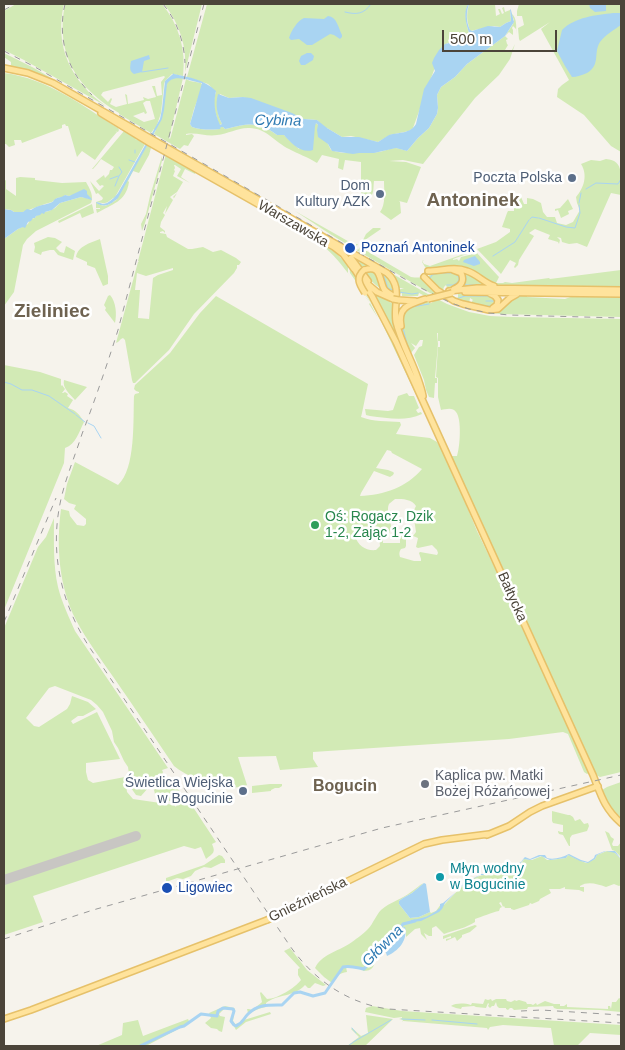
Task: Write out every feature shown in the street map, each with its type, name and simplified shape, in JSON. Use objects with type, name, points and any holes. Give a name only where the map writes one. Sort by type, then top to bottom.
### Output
[{"type":"main road","name":"Warszawska","points":[[4,69],[41,79],[61,89],[334,247],[345,255],[365,282],[381,294],[411,299],[426,298],[467,289],[621,292]]},
{"type":"main road","name":"Warszawska","points":[[149,140],[352,253]]},
{"type":"main road","name":"Warszawska","points":[[329,240],[348,254],[372,285],[396,298]]},
{"type":"main road","name":"Bałtycka","points":[[352,253],[387,274],[394,281],[397,322],[420,382],[428,413]]},
{"type":"main road","name":"Bałtycka","points":[[354,267],[396,342],[598,789],[621,821]]},
{"type":"main road","points":[[381,315],[359,282],[362,272],[366,269],[373,269],[378,272],[385,290],[396,298]]},
{"type":"main road","points":[[450,269],[460,273],[463,280],[460,286],[450,292]]},
{"type":"main road","points":[[507,289],[487,284],[465,270],[450,269],[428,274],[428,282],[436,290],[454,301],[480,308],[496,309],[514,295],[530,293]]},
{"type":"main road","name":"Warszawska","points":[[450,292],[621,292]]},
{"type":"main road","points":[[480,308],[493,308],[498,303],[495,296],[484,292]]},
{"type":"main road","points":[[408,353],[400,322],[401,313],[408,306],[426,298]]},
{"type":"main road","name":"Gnieźnieńska","points":[[4,1019],[267,920],[420,846],[442,840],[489,834],[509,826],[535,810],[556,801],[598,789]]},
{"type":"green space","points":[[16,4],[64,4],[61,34],[68,62],[83,86],[106,106],[4,50],[4,11]]},
{"type":"green space","points":[[65,4],[162,4],[177,29],[182,47],[184,66],[183,76],[172,74],[165,81],[161,113],[156,128],[162,116],[168,81],[174,78],[183,78],[170,139],[186,79],[201,83],[203,86],[194,109],[190,124],[192,127],[212,130],[221,127],[225,129],[252,124],[258,125],[277,135],[284,135],[299,149],[316,123],[331,150],[345,153],[376,152],[395,148],[407,151],[429,128],[437,114],[437,95],[441,87],[455,77],[467,64],[505,36],[508,39],[506,40],[508,45],[505,50],[511,52],[515,44],[510,59],[499,75],[475,98],[423,164],[403,160],[389,161],[406,162],[421,167],[407,203],[399,201],[401,213],[391,220],[380,212],[384,202],[384,181],[374,181],[370,197],[367,198],[361,193],[361,162],[345,160],[343,170],[338,168],[339,159],[322,155],[317,163],[292,151],[265,132],[254,128],[244,128],[213,135],[192,134],[194,136],[188,146],[184,145],[180,149],[154,134],[156,130],[154,129],[151,133],[119,114],[91,93],[72,68],[63,39]],"holes":[[[165,77],[161,82],[162,95],[157,96],[155,86],[152,86],[156,97],[148,99],[143,97],[144,100],[128,104],[127,95],[125,94],[127,104],[116,107],[110,104],[111,98],[108,102],[101,95],[103,92]],[[150,101],[155,119],[144,122],[133,116],[144,112],[145,114],[147,113],[143,103]]]},
{"type":"green space","points":[[164,4],[202,4],[185,72],[185,54],[181,36],[170,12]]},
{"type":"green space","points":[[207,4],[468,4],[466,18],[469,33],[453,42],[447,43],[434,70],[413,128],[409,131],[390,135],[378,142],[351,136],[342,137],[326,129],[317,120],[304,119],[243,97],[229,98],[220,94],[218,109],[222,124],[219,125],[214,104],[216,92],[208,84],[187,77]]},
{"type":"green space","points":[[469,4],[495,4],[496,16],[500,14],[498,9],[500,9],[502,14],[504,13],[502,8],[504,7],[505,12],[510,10],[511,21],[500,27],[494,26],[470,31],[467,18]]},
{"type":"green space","points":[[519,4],[621,4],[621,152],[611,146],[584,115],[557,97],[558,89],[569,80],[541,29],[550,22],[520,41],[518,28],[524,25],[522,16],[517,16]]},
{"type":"green space","points":[[511,13],[516,21],[516,29],[513,26],[512,28],[513,35],[509,32],[505,36],[513,24],[514,20]]},
{"type":"green space","points":[[4,53],[34,68],[142,131],[58,84],[4,67],[4,65],[11,65],[11,62],[4,57]]},
{"type":"green space","points":[[4,73],[36,81],[64,94],[118,128],[118,132],[115,131],[117,132],[95,160],[82,151],[77,157],[68,126],[65,124],[62,125],[62,128],[22,143],[21,140],[14,140],[15,145],[9,147],[4,144]]},
{"type":"green space","points":[[124,131],[145,144],[115,197],[107,202],[97,203],[106,205],[116,200],[147,145],[151,148],[149,155],[139,173],[133,171],[122,198],[97,213],[96,209],[100,208],[96,208],[96,202],[103,198],[98,193],[96,194],[90,181],[99,191],[104,186],[100,186],[96,181],[104,175],[105,178],[114,167],[101,159],[92,169]]},
{"type":"green space","points":[[166,154],[196,171],[195,174],[185,169],[181,177],[190,183],[177,176],[181,169],[174,165],[175,171],[173,176],[183,182],[177,192],[170,197],[173,200],[165,214],[167,206],[163,213],[165,215],[160,227],[165,233],[163,231],[160,233],[166,234],[167,237],[188,249],[203,247],[213,252],[221,250],[241,262],[237,265],[234,273],[194,314],[169,350],[133,383],[125,340],[123,338],[116,343]],"holes":[[[173,268],[173,270],[153,278],[149,319],[138,318],[140,290],[135,290],[137,273],[146,276]]]},
{"type":"green space","points":[[162,156],[142,231],[141,224],[146,214]]},
{"type":"green space","points":[[606,159],[616,163],[621,171],[621,195],[611,193],[587,247],[577,243],[569,244],[562,242],[561,238],[557,237],[560,240],[559,244],[548,239],[550,235],[535,229],[529,233],[534,236],[519,260],[518,265],[515,268],[516,263],[510,260],[501,274],[477,249],[496,242],[510,232],[510,229],[502,227],[508,211],[514,211],[514,201],[516,198],[521,197],[524,204],[527,204],[527,198],[541,203],[543,212],[547,217],[555,217],[557,223],[566,225],[573,222],[580,210],[576,197],[581,190],[585,177],[581,164],[591,160],[600,161]]},
{"type":"green space","points":[[16,178],[62,183],[86,182],[91,192],[92,200],[91,203],[36,231],[27,239],[23,245],[14,292],[4,306],[4,239],[28,224],[36,216],[55,208],[60,203],[81,197],[91,199],[87,195],[87,191],[69,196],[65,195],[52,202],[23,212],[4,209],[4,181],[6,180],[6,189],[16,196]]},
{"type":"green space","points":[[568,199],[573,209],[568,211],[569,214],[561,218],[558,210],[555,211],[555,209],[560,208]]},
{"type":"green space","points":[[92,204],[94,213],[82,218],[80,213],[59,223],[58,221]]},
{"type":"green space","points":[[295,211],[353,244],[358,244],[356,247],[352,246],[358,250],[360,247],[411,277],[425,278],[461,305],[501,310],[511,299],[527,294],[527,297],[565,299],[576,295],[620,296],[621,317],[500,314],[459,305],[430,293],[330,234]]},
{"type":"green space","points":[[271,217],[282,219],[305,232]]},
{"type":"green space","points":[[373,228],[381,229],[362,242],[366,234]]},
{"type":"green space","points":[[48,237],[62,242],[56,248],[60,252],[64,253],[66,246],[75,251],[73,260],[58,255],[54,250],[42,252],[41,255],[34,252],[34,243]]},
{"type":"green space","points":[[316,238],[335,252],[348,265],[348,272],[338,260],[315,240]]},
{"type":"green space","points":[[100,239],[108,276],[108,284],[103,286],[95,268],[76,257],[79,250]]},
{"type":"green space","points":[[351,250],[426,293],[447,304],[469,312],[490,316],[621,319],[621,772],[600,777],[592,769],[451,456],[457,456],[458,452],[459,421],[453,409],[441,410],[438,397],[438,378],[436,377],[438,347],[440,347],[438,333],[435,378],[437,378],[437,383],[435,383],[434,398],[429,397],[414,355],[419,347],[422,346],[423,340],[420,340],[416,346],[411,343],[415,348],[409,353],[401,325],[402,313],[417,303],[429,301],[432,303],[433,300],[419,293],[418,296],[402,296],[402,293],[398,295],[398,290],[404,288],[398,288],[394,279]]},
{"type":"green space","points":[[475,250],[453,260],[457,259],[459,261],[461,257],[477,253],[499,277],[496,283],[512,283],[621,270],[621,289],[497,285],[474,273],[429,270],[422,262],[430,266]]},
{"type":"green space","points":[[357,257],[387,275],[394,287],[395,294],[393,291],[390,293],[385,288],[383,276],[378,278],[384,291],[374,284]]},
{"type":"green space","points":[[349,263],[374,303],[368,294],[366,295],[378,312],[399,351],[420,403],[381,321],[350,273]]},
{"type":"green space","points":[[451,270],[457,272],[462,278],[459,286],[448,290],[446,285],[443,290],[457,298],[458,294],[490,295],[497,300],[493,307],[472,304],[473,300],[470,298],[469,304],[450,297],[430,282],[428,278],[432,273]]},
{"type":"green space","points":[[464,270],[493,287],[459,288]]},
{"type":"green space","points":[[370,289],[391,301],[390,303],[395,301],[400,343],[420,388],[390,324],[388,324]]},
{"type":"green space","points":[[110,295],[114,301],[115,323],[105,310],[104,305]]},
{"type":"green space","points":[[216,296],[368,384],[361,417],[375,421],[400,422],[401,425],[396,434],[430,438],[437,442],[446,456],[477,531],[530,641],[589,773],[584,772],[568,734],[563,732],[509,739],[313,752],[313,759],[318,767],[280,770],[276,756],[238,757],[247,785],[232,788],[205,782],[174,766],[89,643],[76,620],[62,580],[59,537],[61,509],[69,511],[70,516],[77,525],[84,526],[86,524],[86,519],[74,509],[76,505],[64,499],[75,462],[118,485],[124,478],[131,456],[134,396],[139,393],[134,389],[135,385],[170,353],[200,313]],"holes":[[[387,450],[422,469],[409,481],[394,489],[378,494],[360,496],[374,471],[390,477],[393,475],[393,472],[376,468]],[[395,499],[401,499],[412,502],[416,506],[413,512],[416,532],[413,536],[418,538],[416,547],[432,545],[437,550],[437,555],[420,552],[421,561],[400,557],[400,550],[406,546],[406,536],[404,534],[400,538],[400,543],[383,543],[383,537],[388,534],[391,527],[388,513],[389,504]],[[370,524],[377,527],[376,532],[379,537],[380,546],[376,550],[369,550],[363,547],[358,543],[355,536],[364,532]]]},
{"type":"green space","points":[[4,365],[40,372],[61,379],[61,386],[65,389],[62,393],[65,392],[73,400],[68,408],[77,413],[84,422],[75,441],[65,448],[64,463],[4,610]]},
{"type":"green space","points":[[64,380],[87,387],[75,400],[65,388]]},
{"type":"green space","points":[[407,393],[409,396],[414,396],[419,408],[416,410],[422,414],[403,419],[366,415],[365,409],[393,410],[398,396]]},
{"type":"green space","points":[[54,518],[56,579],[75,631],[168,768],[162,770],[162,775],[141,796],[136,795],[131,788],[128,767],[114,742],[112,731],[103,712],[91,700],[55,686],[49,688],[26,718],[34,726],[39,727],[67,709],[72,696],[88,702],[96,709],[71,721],[73,724],[97,712],[120,759],[86,763],[88,780],[93,783],[125,777],[127,792],[133,799],[174,805],[176,807],[177,803],[175,801],[169,801],[165,796],[156,798],[154,790],[159,785],[174,783],[189,805],[191,804],[216,842],[212,844],[213,853],[206,859],[201,847],[195,849],[184,846],[33,896],[43,922],[4,935],[4,628],[38,547],[46,537]]},
{"type":"green space","points":[[621,782],[621,818],[610,806],[602,790]]},
{"type":"green space","points":[[282,784],[282,786],[271,791],[252,793],[252,786]]},
{"type":"green space","points":[[552,811],[570,815],[575,821],[580,819],[584,824],[588,823],[587,831],[572,835],[569,846],[563,835],[558,832],[563,832],[563,825],[553,823],[552,821]]},
{"type":"green space","points":[[605,831],[614,839],[613,846],[618,846],[621,842],[621,857],[612,850]]},
{"type":"green space","points":[[607,851],[614,852],[621,859],[621,885],[619,886],[614,884],[606,887],[589,883],[580,886],[584,887],[584,892],[565,889],[565,887],[549,889],[551,893],[539,901],[514,910],[503,907],[501,902],[499,903],[502,907],[499,911],[475,919],[475,922],[464,927],[444,934],[436,926],[432,928],[432,936],[424,933],[427,940],[421,934],[420,928],[415,929],[406,937],[404,927],[380,951],[371,969],[363,971],[354,967],[346,967],[347,972],[338,975],[332,983],[315,968],[325,957],[349,944],[364,933],[379,912],[385,907],[424,883],[399,901],[399,904],[410,918],[436,911],[441,904],[444,903],[444,905],[468,882],[485,875],[487,871],[513,870],[524,859],[532,860],[542,856],[550,860],[566,858],[568,855],[586,863]]},
{"type":"green space","points":[[219,855],[225,860],[225,863],[211,868],[204,867],[195,871],[191,876],[166,882],[166,878],[204,865]]},
{"type":"green space","points":[[475,925],[477,926],[470,932],[462,935],[457,941],[455,937],[446,941],[451,936],[443,939],[443,936]]},
{"type":"green space","points":[[290,948],[307,970],[326,985],[323,986],[315,983],[308,988],[305,985],[296,992],[270,1000],[266,1003],[266,1007],[253,1011],[244,1020],[270,1012],[271,1014],[246,1022],[236,1030],[231,1021],[233,1011],[231,1009],[224,1009],[219,1014],[225,1017],[222,1032],[211,1028],[205,1023],[211,1018],[209,1013],[225,1006],[235,1009],[233,1021],[235,1024],[240,1023],[248,1013],[247,1009],[252,1010],[262,1002],[261,992],[267,999],[271,999],[295,986],[301,980],[298,975],[298,969],[300,968],[284,951]]},
{"type":"green space","points":[[619,998],[621,999],[621,1012],[557,1009],[553,1006],[528,1007],[527,1009],[514,1010],[510,1008],[508,1010],[506,1008],[499,1008],[496,1002],[490,1008],[488,1003],[486,1008],[474,1006],[462,1007],[461,1009],[451,1006],[455,1004],[483,1004],[485,999],[491,999],[492,1001],[506,999],[511,1002],[519,1000],[533,1005],[545,1001],[560,1004],[560,1006],[567,1004],[567,1007],[608,1009],[608,1006],[610,1006],[611,1009],[612,1002],[616,1002]]},
{"type":"green space","points":[[372,1006],[402,1011],[621,1025],[621,1035],[590,1033],[577,1046],[554,1046],[551,1028],[503,1025],[490,1027],[488,1030],[487,1028],[402,1022],[403,1020],[399,1019],[402,1017],[394,1018],[365,1012],[366,1008]]},
{"type":"green space","points":[[366,1015],[393,1019],[365,1046],[347,1046],[359,1037],[352,1028],[361,1036],[368,1033]]},
{"type":"green space","points":[[188,1019],[190,1023],[146,1046],[96,1046],[122,1035],[123,1023],[138,1020],[143,1036]]},
{"type":"water","name":"Cybina","points":[[468,4],[467,20],[472,31],[488,26],[500,27],[511,21],[510,9],[514,22],[505,36],[467,64],[455,77],[441,87],[437,95],[437,114],[429,128],[407,151],[396,148],[374,153],[353,154],[332,151],[328,144],[318,137],[318,125],[316,123],[313,150],[309,151],[300,149],[284,135],[277,135],[258,125],[225,129],[221,127],[220,129],[213,130],[192,127],[190,124],[202,83],[179,78],[170,80],[167,84],[162,119],[118,198],[107,205],[96,203],[107,203],[118,193],[160,119],[165,81],[173,73],[202,82],[216,91],[215,108],[220,125],[222,124],[217,106],[218,94],[229,98],[251,98],[304,119],[317,120],[342,137],[359,137],[378,142],[389,135],[411,130],[416,124],[424,89],[435,71],[432,63],[434,58],[445,44],[453,42],[469,33],[465,15]]},
{"type":"water","points":[[589,4],[606,4],[606,11],[595,12],[590,8]]},
{"type":"water","points":[[621,13],[621,25],[607,34],[600,42],[595,63],[591,70],[572,77],[557,51],[562,30],[579,19]]},
{"type":"water","points":[[328,16],[337,23],[342,35],[340,39],[330,34],[312,45],[307,45],[299,39],[291,40],[289,38],[295,26],[302,19],[324,19]]},
{"type":"water","points":[[311,53],[314,56],[313,60],[305,65],[301,65],[299,61],[301,56]]},
{"type":"water","points":[[149,55],[150,59],[144,61],[142,72],[134,74],[131,72],[131,61]]},
{"type":"water","points":[[84,189],[92,200],[81,197],[60,203],[52,210],[33,218],[25,228],[18,229],[4,239],[4,209],[14,212],[31,210],[52,202],[57,198],[65,195],[69,196]]},
{"type":"water","points":[[475,256],[480,264],[474,266],[463,262],[464,260]]},
{"type":"water","points":[[606,851],[597,855],[595,859],[588,863],[568,855],[566,858],[550,860],[541,856],[530,860],[524,859],[521,862],[525,857],[530,859],[539,855],[545,855],[547,858],[553,859],[569,854],[588,862],[595,855]]},
{"type":"water","points":[[521,862],[511,871],[488,870],[485,875],[480,875],[463,885],[456,892],[462,885],[481,874],[484,874],[486,869],[511,869]]},
{"type":"water","points":[[424,883],[426,884],[430,912],[419,917],[410,918],[399,904],[399,901]]},
{"type":"water","points":[[456,892],[439,912],[421,921],[411,922],[411,920],[423,918],[433,913],[440,908],[440,904]]},
{"type":"water","points":[[404,927],[406,932],[404,941],[395,951],[387,956],[384,947],[387,941],[397,935]]},
{"type":"waterway","points":[[345,12],[360,13],[371,4]]},
{"type":"waterway","points":[[142,72],[168,68]]},
{"type":"waterway","points":[[129,160],[135,162]]},
{"type":"waterway","points":[[115,186],[122,172],[119,167]]},
{"type":"waterway","points":[[110,179],[118,176]]},
{"type":"waterway","points":[[586,189],[596,183],[618,184],[621,179]]},
{"type":"waterway","points":[[579,203],[581,193]]},
{"type":"waterway","points":[[539,218],[575,228],[580,213],[579,205]]},
{"type":"waterway","points":[[530,219],[532,217],[538,218]]},
{"type":"waterway","points":[[493,256],[515,242],[529,220]]},
{"type":"waterway","points":[[464,272],[466,277],[465,285],[486,285]]},
{"type":"waterway","points":[[432,282],[430,278],[432,275],[453,273]]},
{"type":"waterway","points":[[447,285],[453,285],[458,282],[459,278],[456,274]]},
{"type":"waterway","points":[[382,275],[388,288],[395,291]]},
{"type":"waterway","points":[[470,275],[486,285]]},
{"type":"waterway","points":[[399,292],[418,293]]},
{"type":"waterway","points":[[518,296],[527,295]]},
{"type":"waterway","points":[[541,295],[564,296]]},
{"type":"waterway","points":[[456,299],[465,296],[489,296]]},
{"type":"waterway","points":[[486,301],[495,301]]},
{"type":"waterway","points":[[405,312],[412,307],[429,304]]},
{"type":"waterway","points":[[481,306],[492,306]]},
{"type":"waterway","points":[[377,312],[388,331]]},
{"type":"waterway","points":[[403,328],[409,351]]},
{"type":"waterway","points":[[4,382],[22,390],[32,390],[49,396],[75,414]]},
{"type":"waterway","points":[[76,415],[85,422]]},
{"type":"waterway","points":[[88,423],[94,426],[101,438]]},
{"type":"waterway","name":"Główna","points":[[140,1046],[184,1026],[201,1014],[217,1016],[218,1011],[223,1008],[233,1009],[231,1021],[236,1026],[256,1008],[282,1005],[294,993],[300,992],[313,996],[325,993],[343,967],[351,966],[364,969],[385,940],[398,932],[403,924],[415,921]]},
{"type":"waterway","points":[[402,1019],[425,1020]]},
{"type":"waterway","points":[[348,1046],[391,1020]]},
{"type":"waterway","points":[[432,1020],[477,1024]]},
{"type":"waterway","points":[[352,1028],[356,1033]]},
{"type":"runway","points":[[4,880],[136,836]]},
{"type":"railway","points":[[4,10],[15,4]]},
{"type":"railway","points":[[65,4],[62,29],[66,53],[76,75],[92,95]]},
{"type":"railway","points":[[163,4],[179,32],[185,63]]},
{"type":"railway","points":[[204,4],[118,330],[61,499],[56,538],[57,558],[60,577],[72,614],[90,648],[290,946],[310,969],[333,988],[359,1001],[388,1009],[621,1023]]},
{"type":"railway","points":[[4,51],[417,286],[451,303],[469,309],[509,315],[621,318]]},
{"type":"railway","points":[[4,622],[56,498]]},
{"type":"railway","points":[[4,939],[93,910],[382,828],[621,775]]},
{"type":"railway","points":[[521,1011],[541,1010],[621,1015]]},
{"type":"place","name":"Poczta Polska","points":[[572,178]]},
{"type":"place","name":"Dom Kultury AZK","points":[[380,194]]},
{"type":"place","name":"Poznań Antoninek","points":[[350,248]]},
{"type":"place","name":"Oś: Rogacz, Dzik 1-2, Zając 1-2","points":[[315,525]]},
{"type":"place","name":"Kaplica pw. Matki Bożej Różańcowej","points":[[425,784]]},
{"type":"place","name":"Świetlica Wiejska w Bogucinie","points":[[243,791]]},
{"type":"place","name":"Młyn wodny w Bogucinie","points":[[440,877]]},
{"type":"place","name":"Ligowiec","points":[[167,888]]},
{"type":"district","name":"Antoninek","points":[[473,201]]},
{"type":"district","name":"Zieliniec","points":[[52,312]]},
{"type":"district","name":"Bogucin","points":[[345,787]]}]
